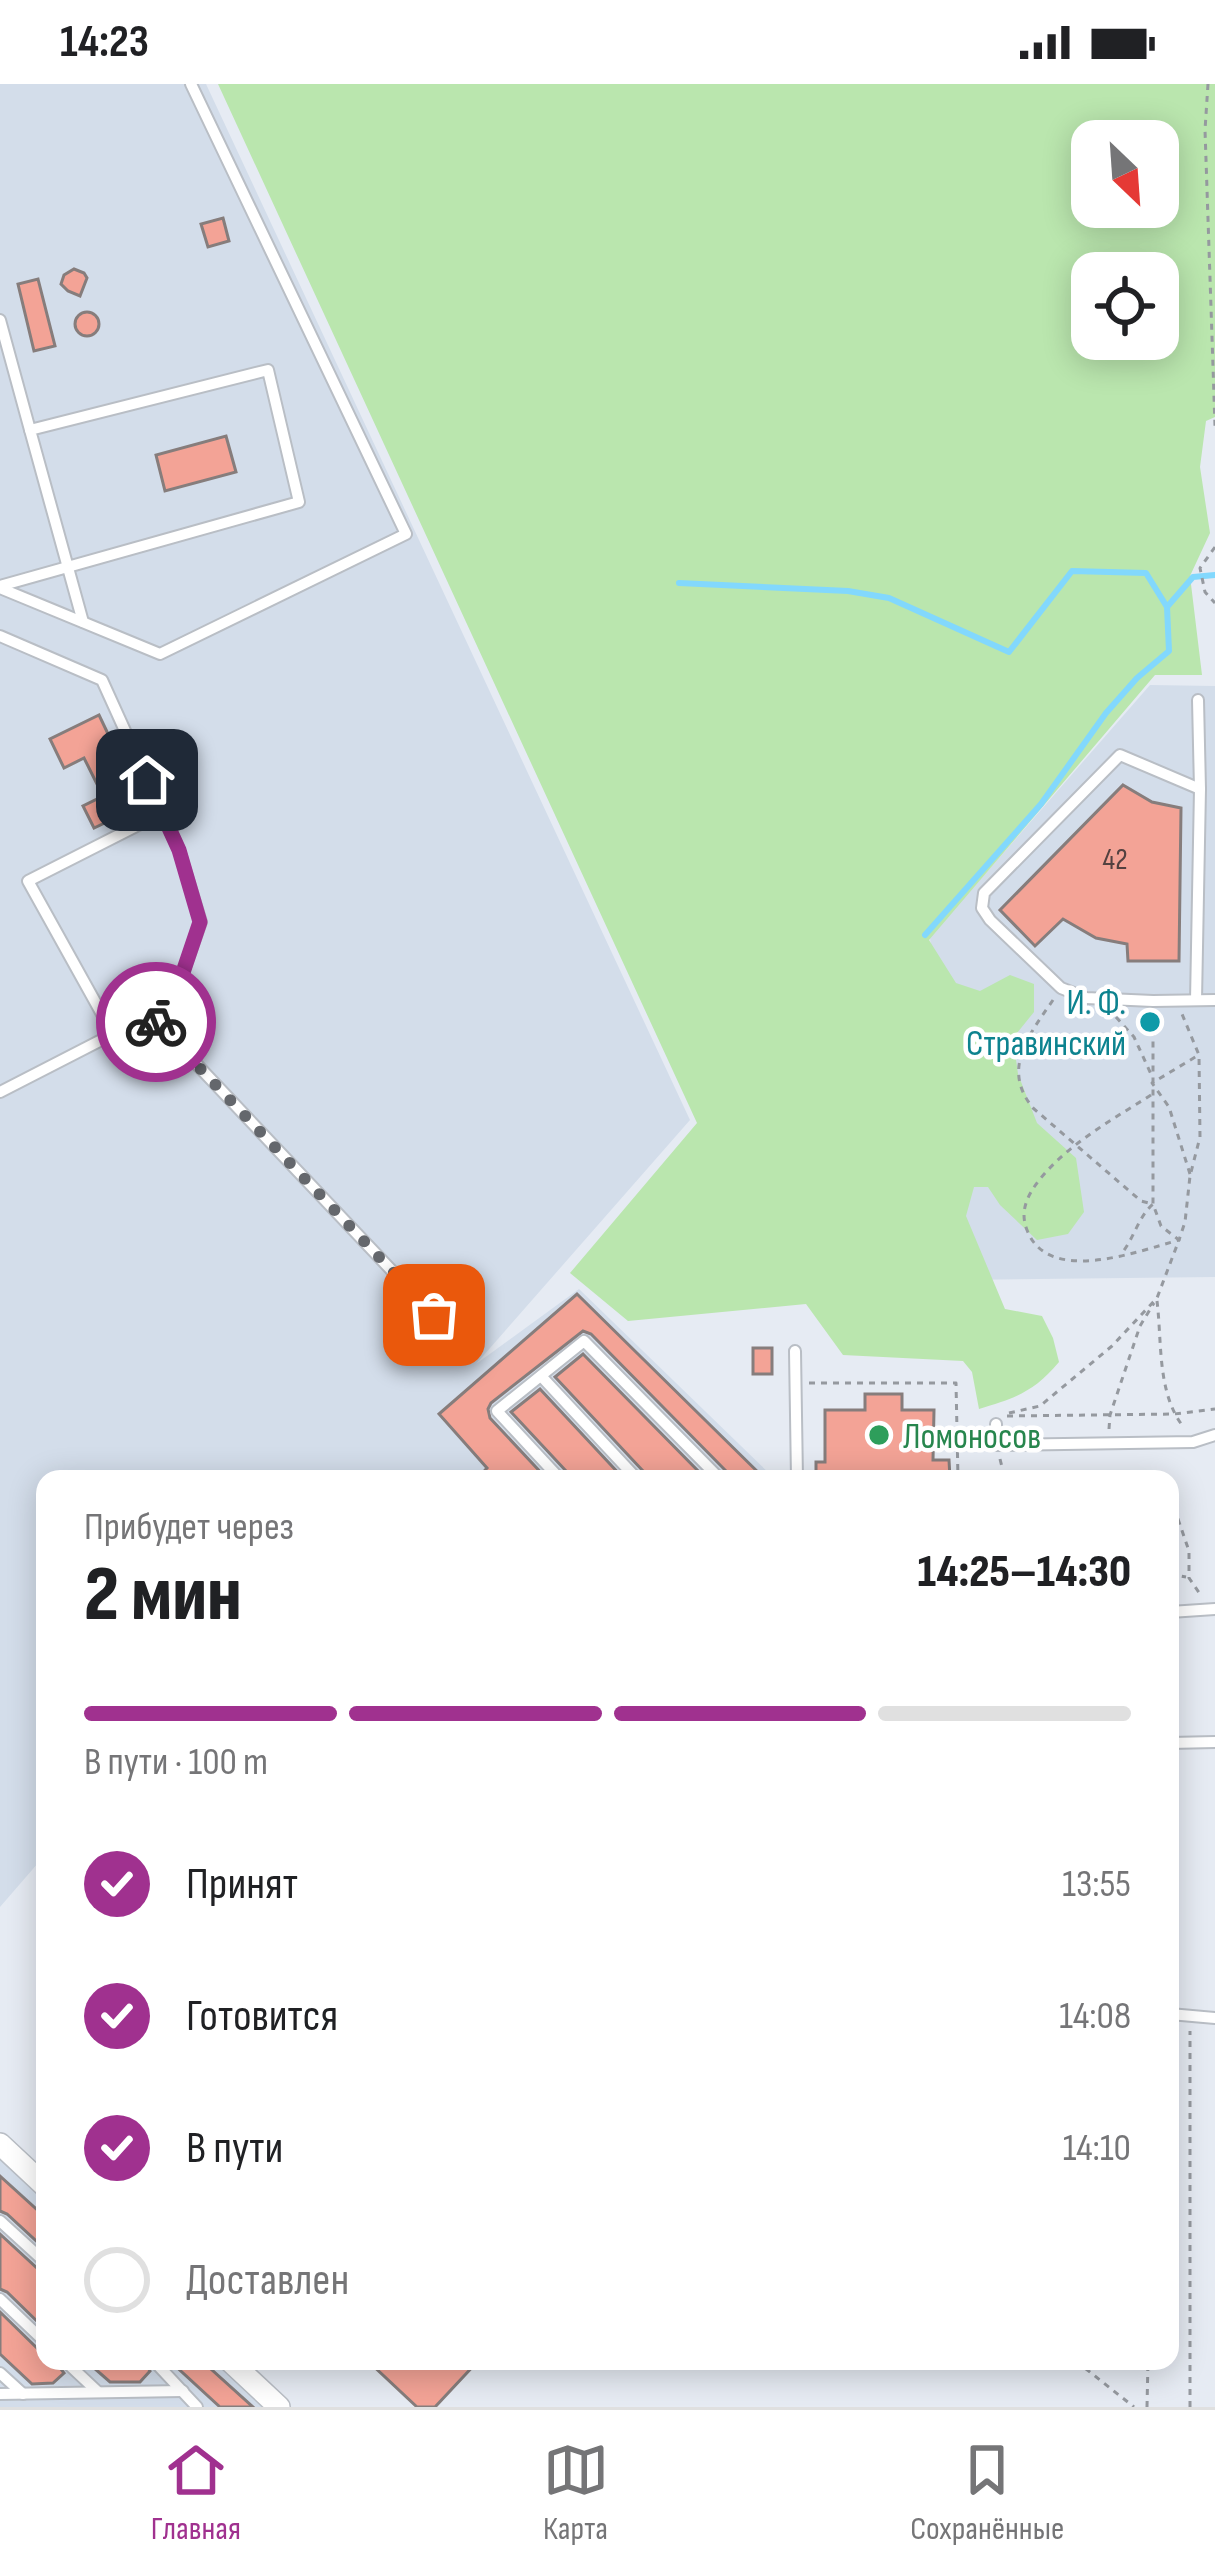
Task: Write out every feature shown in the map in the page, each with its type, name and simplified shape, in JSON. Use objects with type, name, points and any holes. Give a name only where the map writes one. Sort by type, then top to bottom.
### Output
[{"type":"street","points":[[0,2144],[36,2178]]},
{"type":"street","points":[[240,2370],[279,2407]]},
{"type":"lane","points":[[0,587],[160,654],[406,534],[191,84]]},
{"type":"lane","points":[[0,320],[83,622]]},
{"type":"lane","points":[[0,587],[299,502],[268,370],[30,430]]},
{"type":"lane","points":[[0,636],[102,680],[179,850],[200,922],[176,993],[150,1015],[0,1092]]},
{"type":"lane","points":[[1196,1000],[1198,700]]},
{"type":"lane","points":[[1200,789],[1120,754],[984,893],[982,908],[1061,988],[1100,1000],[1215,1000]]},
{"type":"lane","points":[[113,1034],[28,881],[162,813]]},
{"type":"lane","points":[[150,1015],[465,1348]]},
{"type":"lane","points":[[552,1470],[497,1411],[584,1341],[710,1470]]},
{"type":"lane","points":[[795,1351],[796,1470]]},
{"type":"lane","points":[[541,1376],[629,1470]]},
{"type":"lane","points":[[996,1424],[997,1445],[1193,1442],[1215,1435]]},
{"type":"lane","points":[[1179,1612],[1213,1610]]},
{"type":"lane","points":[[1179,1743],[1215,1742]]},
{"type":"lane","points":[[1179,2014],[1215,2018]]},
{"type":"lane","points":[[0,2221],[36,2254]]},
{"type":"lane","points":[[0,2299],[36,2333]]},
{"type":"lane","points":[[75,2370],[98,2392]]},
{"type":"lane","points":[[163,2370],[197,2407]]},
{"type":"lane","points":[[0,2373],[22,2394]]},
{"type":"lane","points":[[0,2394],[183,2391]]},
{"type":"path","points":[[1208,84],[1205,130],[1215,426]]},
{"type":"path","points":[[1215,548],[1200,568],[1204,592],[1215,603]]},
{"type":"path","points":[[1061,988],[1026,1039],[1018,1077],[1023,1096],[1141,1202],[1154,1204]]},
{"type":"path","points":[[1100,1000],[1134,1037],[1169,1107],[1190,1176]]},
{"type":"path","points":[[1108,1443],[1110,1415],[1140,1326],[1157,1298],[1185,1222],[1199,1137],[1199,1055],[1176,1000]]},
{"type":"path","points":[[1153,1001],[1154,1204],[1161,1226],[1179,1240]]},
{"type":"path","points":[[1152,1079],[1199,1055]]},
{"type":"path","points":[[1153,1094],[1076,1144],[1047,1171],[1023,1210],[1036,1247],[1061,1258],[1131,1256],[1179,1240]]},
{"type":"path","points":[[1120,1256],[1144,1212],[1154,1204]]},
{"type":"path","points":[[1157,1298],[1163,1369],[1174,1414],[1193,1442]]},
{"type":"path","points":[[1157,1298],[1112,1346],[1040,1406],[998,1416],[1174,1414],[1215,1409]]},
{"type":"path","points":[[795,1383],[956,1383],[958,1470]]},
{"type":"path","points":[[997,1445],[1003,1470]]},
{"type":"path","points":[[1179,1522],[1189,1551],[1190,1578],[1213,1610]]},
{"type":"path","points":[[1179,1576],[1190,1578]]},
{"type":"path","points":[[1190,2015],[1190,2407]]},
{"type":"path","points":[[1088,2370],[1135,2407]]},
{"type":"path","points":[[1147,2407],[1148,2370]]},
{"type":"shaded area","points":[[0,84],[206,84],[690,1120],[476,1364],[579,1289],[766,1470],[36,1470],[36,1865],[0,1907]]},
{"type":"shaded area","points":[[1150,685],[1215,686],[1215,1277],[961,1280],[930,937]]},
{"type":"shaded area","points":[[0,2158],[36,2192],[36,2370],[223,2370],[262,2407],[0,2407]]},
{"type":"green space","points":[[218,84],[1215,84],[1215,417],[1206,421],[1200,467],[1210,533],[1190,576],[1202,675],[1155,675],[929,940],[956,983],[980,991],[1010,975],[1034,984],[1034,1012],[1013,1038],[1018,1074],[1037,1123],[1076,1158],[1084,1212],[1068,1234],[1037,1240],[988,1187],[974,1187],[966,1216],[1005,1309],[1042,1316],[1059,1362],[1023,1393],[979,1409],[972,1372],[963,1361],[843,1355],[806,1304],[628,1321],[570,1273],[697,1123]]},
{"type":"building","points":[[223,218],[229,241],[208,247],[201,224]]},
{"type":"building","points":[[74,269],[87,278],[80,296],[61,284],[64,275]]},
{"type":"building","points":[[38,279],[55,346],[34,351],[18,284]]},
{"type":"building","points":[[87,312],[96,315],[96,333],[87,336],[78,333],[75,324],[78,315]]},
{"type":"building","points":[[226,436],[236,472],[165,491],[156,455]]},
{"type":"building","points":[[99,715],[142,805],[94,828],[83,806],[103,796],[84,758],[64,768],[50,739]]},
{"type":"building","points":[[1123,785],[1152,802],[1181,808],[1179,961],[1128,961],[1127,944],[1096,938],[1063,919],[1035,946],[1000,910]]},
{"type":"building","points":[[577,1294],[756,1470],[725,1470],[583,1331],[488,1409],[490,1418],[539,1470],[485,1470],[439,1414]]},
{"type":"building","points":[[753,1348],[772,1348],[772,1374],[753,1374]]},
{"type":"building","points":[[583,1354],[697,1470],[642,1470],[555,1377]]},
{"type":"building","points":[[540,1389],[616,1470],[565,1470],[511,1412]]},
{"type":"building","name":"Ломоносов","points":[[865,1394],[902,1394],[902,1410],[934,1410],[933,1460],[949,1460],[950,1470],[816,1470],[816,1462],[825,1462],[825,1410],[865,1410]]},
{"type":"building","points":[[0,2176],[36,2209],[36,2241],[7,2214],[0,2211]]},
{"type":"building","points":[[0,2234],[36,2267],[36,2320],[0,2289]]},
{"type":"building","points":[[0,2312],[36,2347],[36,2370],[64,2373],[53,2383],[32,2384],[0,2354]]},
{"type":"building","points":[[96,2370],[150,2371],[140,2382],[110,2382]]},
{"type":"building","points":[[180,2370],[212,2370],[253,2407],[220,2407]]},
{"type":"building","points":[[378,2370],[470,2370],[435,2407],[417,2407]]},
{"type":"waterway","points":[[679,583],[848,591],[889,598],[1009,652],[1072,571],[1146,573],[1167,607],[1169,651],[1106,713],[1041,804],[925,935]]},
{"type":"waterway","points":[[1167,607],[1193,577],[1215,575]]},
{"type":"way so far","points":[[156,1022],[434,1315]]},
{"type":"place","name":"И. Ф. Стравинский","points":[[1150,1022]]},
{"type":"place","name":"Ломоносов","points":[[879,1435]]},
{"type":"route","points":[[147,780],[179,850],[200,922],[176,993],[150,1015],[156,1022]]}]
